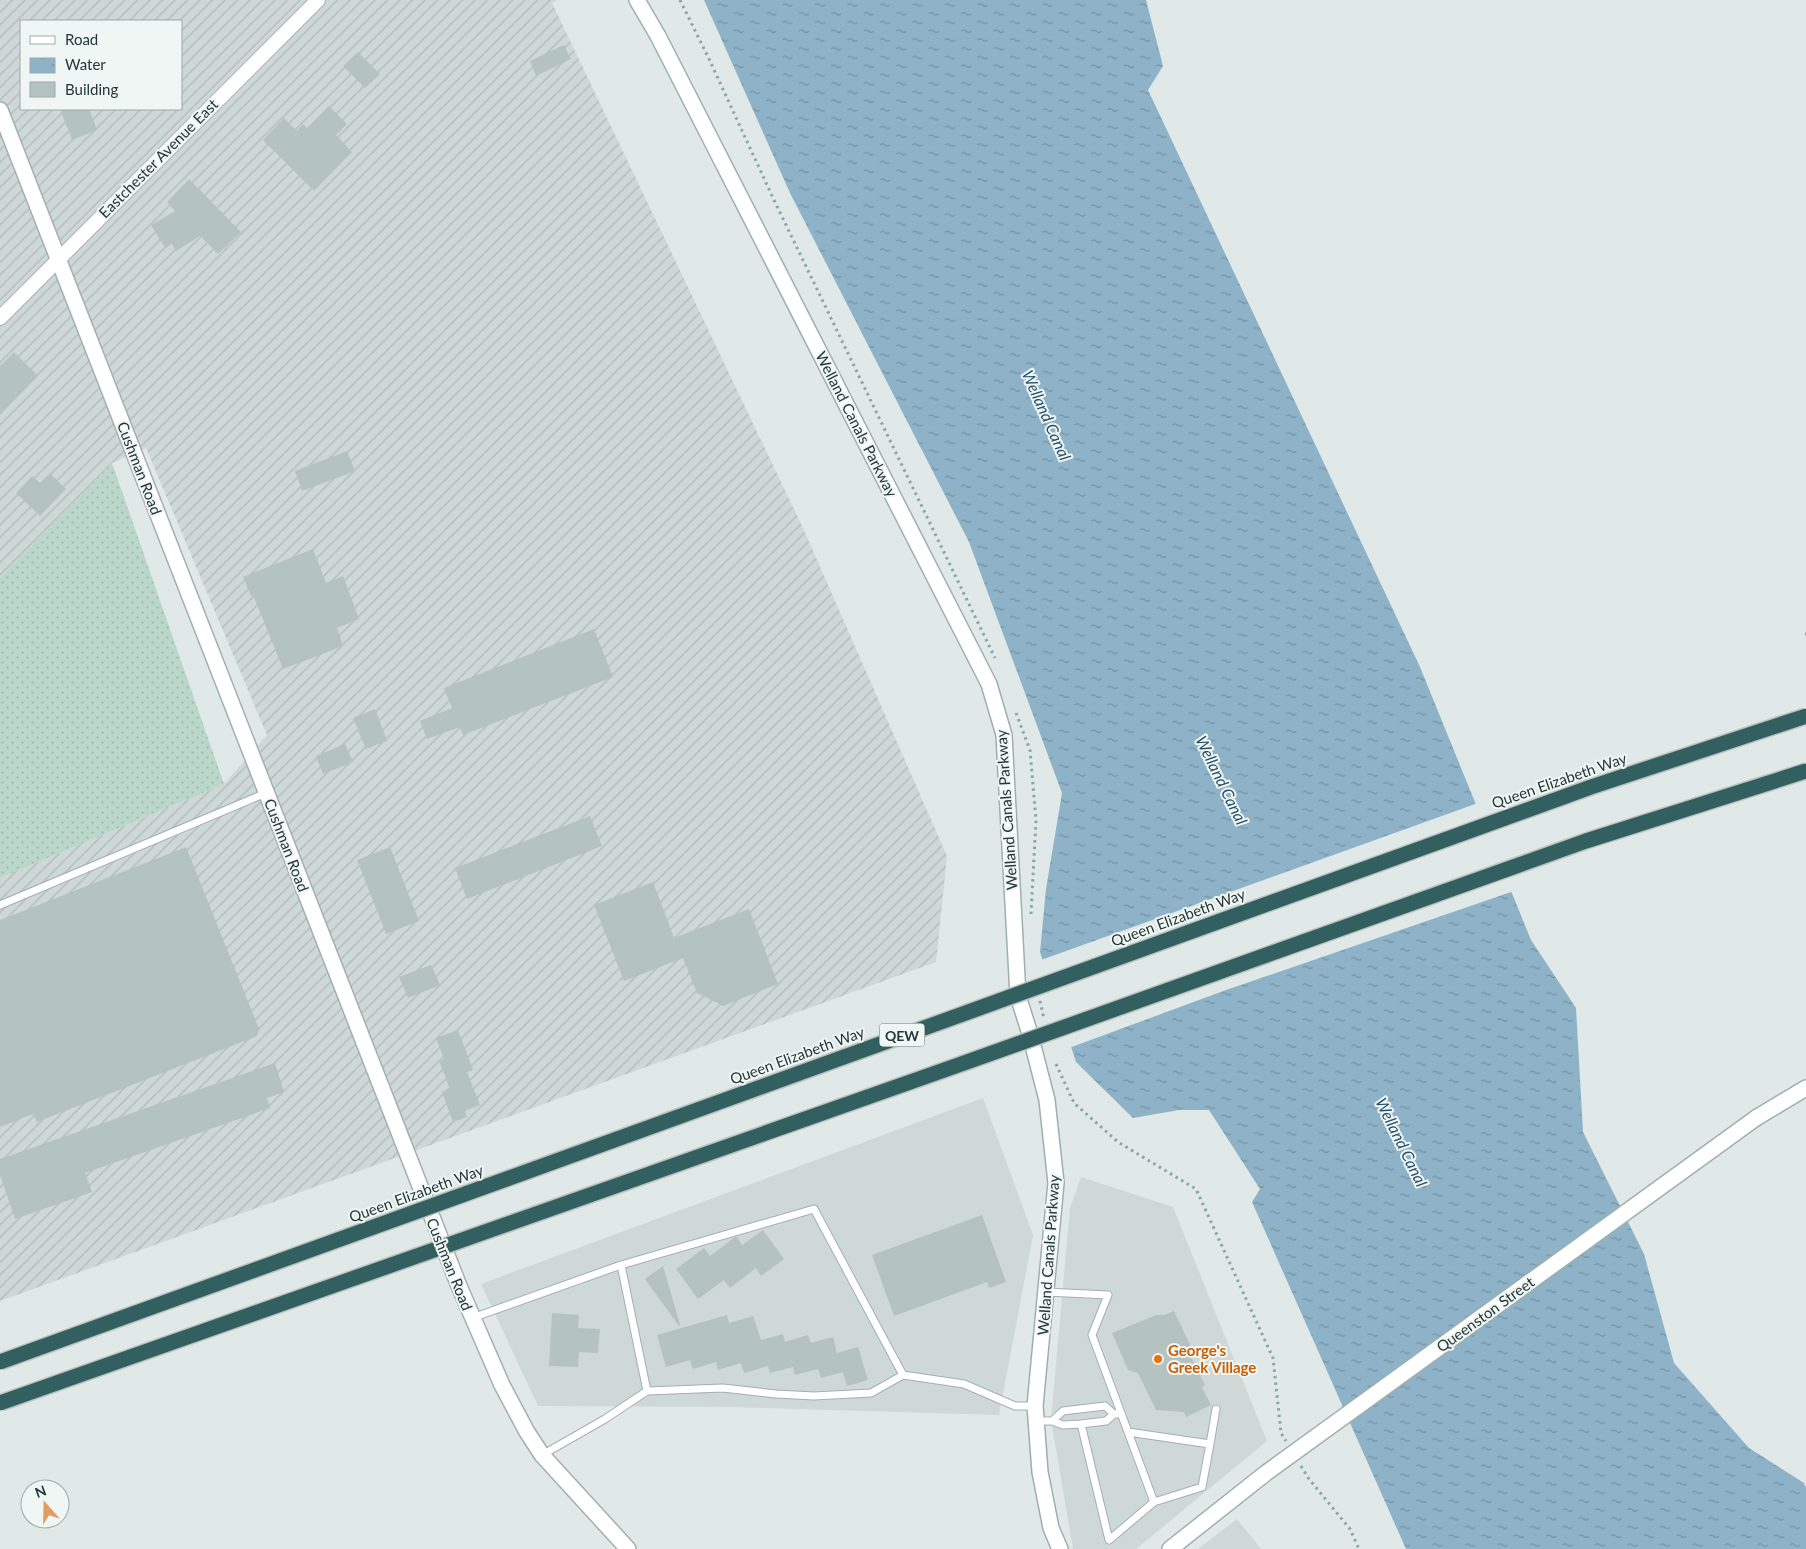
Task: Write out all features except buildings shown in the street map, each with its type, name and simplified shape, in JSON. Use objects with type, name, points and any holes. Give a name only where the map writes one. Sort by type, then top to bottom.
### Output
[{"type":"highway","name":"Queen Elizabeth Way","points":[[0,1362],[1582,790],[1806,716]]},
{"type":"highway","points":[[0,1403],[968,1062],[1586,841],[1806,771]]},
{"type":"main road","name":"Welland Canals Parkway","points":[[637,0],[658,36],[989,684],[1004,735],[1018,996],[1047,1100],[1056,1184],[1035,1414],[1040,1472],[1051,1528],[1060,1549]]},
{"type":"main road","name":"Cushman Road","points":[[0,110],[472,1318],[514,1409],[542,1455],[627,1549]]},
{"type":"main road","name":"Queenston Street","points":[[1170,1549],[1266,1473],[1756,1118],[1806,1088]]},
{"type":"street","name":"Eastchester Avenue East","points":[[0,318],[318,0]]},
{"type":"lane","points":[[0,905],[267,793]]},
{"type":"lane","points":[[472,1318],[621,1265],[814,1209],[904,1375]]},
{"type":"lane","points":[[621,1265],[647,1391]]},
{"type":"lane","points":[[1046,1292],[1108,1295],[1092,1335],[1117,1414],[1128,1432],[1154,1502]]},
{"type":"lane","points":[[542,1455],[605,1419],[647,1391],[723,1388],[814,1396],[871,1393],[904,1375],[964,1384],[1063,1425],[1106,1422],[1117,1414]]},
{"type":"lane","points":[[1052,1421],[1063,1412],[1105,1406],[1117,1414]]},
{"type":"lane","points":[[1081,1424],[1109,1540],[1154,1502],[1202,1487],[1216,1410]]},
{"type":"lane","points":[[1128,1432],[1210,1444]]},
{"type":"shaded area","points":[[0,0],[557,0],[552,3],[803,528],[947,856],[936,962],[0,1301],[0,878],[224,784],[267,735],[146,448],[112,463],[0,578]]},
{"type":"shaded area","points":[[983,1098],[1033,1235],[999,1415],[732,1407],[538,1406],[481,1284]]},
{"type":"shaded area","points":[[1081,1177],[1173,1207],[1267,1441],[1136,1549],[1073,1549],[1051,1420],[1070,1208]]},
{"type":"shaded area","points":[[1237,1519],[1261,1549],[1198,1549]]},
{"type":"green space","points":[[112,463],[224,784],[0,878],[0,578]]},
{"type":"water","name":"Welland Canal","points":[[704,0],[1146,0],[1163,66],[1148,90],[1420,667],[1531,940],[1576,1008],[1583,1132],[1644,1254],[1674,1363],[1749,1448],[1804,1483],[1806,1488],[1806,1549],[1406,1549],[1252,1202],[1260,1189],[1209,1110],[1179,1110],[1133,1118],[1076,1062],[1040,952],[1046,889],[1062,793],[969,542],[790,193]]},
{"type":"pier","points":[[1478,803],[1514,891],[1226,990],[1069,1048],[1041,960]]},
{"type":"place","name":"George's Greek Village","points":[[1158,1359]]}]
